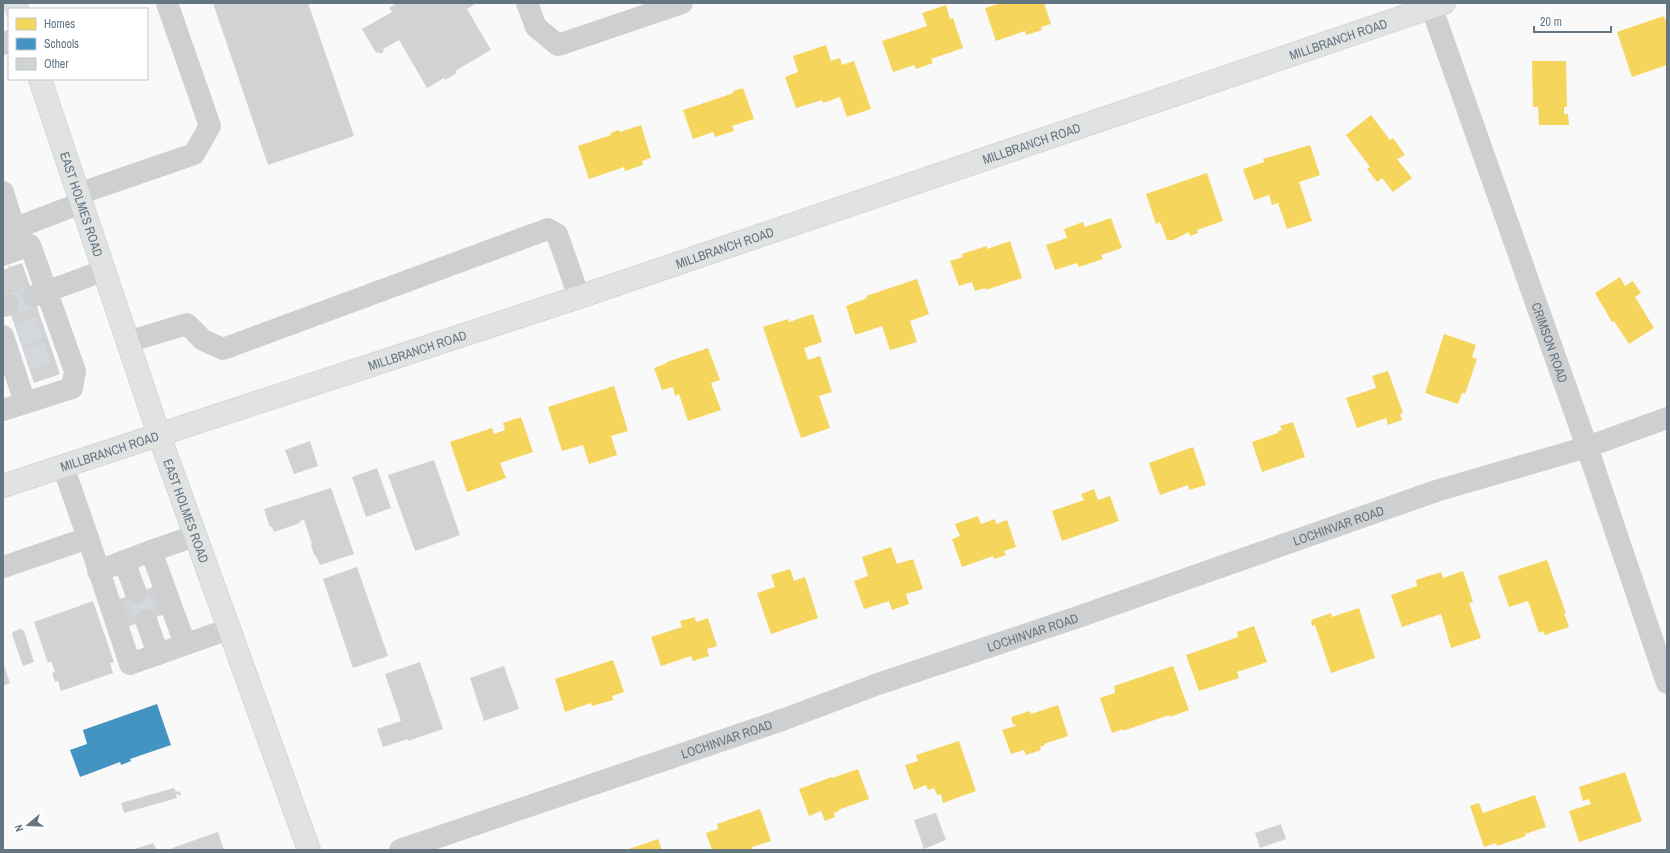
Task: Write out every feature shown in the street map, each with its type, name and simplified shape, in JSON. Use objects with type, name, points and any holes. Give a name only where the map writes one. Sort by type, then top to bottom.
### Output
[{"type":"main road","name":"MILLBRANCH ROAD","points":[[3,486],[579,297],[1435,5]]},
{"type":"main road","name":"EAST HOLMES ROAD","points":[[40,80],[159,435],[309,850]]},
{"type":"street","points":[[3,192],[9,230],[80,199],[194,154],[210,126],[167,3]]},
{"type":"street","points":[[527,3],[536,27],[558,45],[682,3]]},
{"type":"street","name":"CRIMSON ROAD","points":[[1435,5],[1667,682]]},
{"type":"street","points":[[127,342],[187,324],[203,340],[223,349],[548,229],[557,234],[579,297]]},
{"type":"street","points":[[3,255],[30,245],[40,293],[59,349],[75,371],[72,388],[3,410]]},
{"type":"street","points":[[40,293],[103,270]]},
{"type":"street","points":[[8,337],[20,363],[25,403]]},
{"type":"street","name":"LOCHINVAR ROAD","points":[[400,850],[768,725],[878,684],[1088,614],[1436,491],[1587,447],[1667,418]]},
{"type":"street","points":[[63,466],[130,664],[229,629]]},
{"type":"street","points":[[98,571],[195,536]]},
{"type":"street","points":[[3,567],[88,538]]},
{"type":"street","points":[[151,551],[185,644]]},
{"type":"street","points":[[124,561],[136,593]]},
{"type":"street","points":[[146,620],[158,654]]},
{"type":"building: Homes","points":[[1001,3],[1044,3],[1051,24],[1041,27],[1042,30],[1026,35],[1025,31],[996,41],[985,8]]},
{"type":"building: Homes","points":[[946,5],[950,19],[953,18],[963,48],[931,59],[933,63],[916,69],[914,65],[893,72],[882,41],[927,26],[922,13]]},
{"type":"building: Homes","points":[[1664,16],[1665,20],[1667,19],[1667,65],[1632,77],[1617,32]]},
{"type":"building: Homes","points":[[826,45],[831,61],[840,58],[842,65],[854,61],[871,109],[847,117],[840,97],[823,103],[822,100],[796,108],[785,77],[798,72],[793,56]]},
{"type":"building: Homes","points":[[1532,61],[1566,61],[1567,107],[1564,107],[1564,114],[1568,114],[1569,125],[1539,125],[1538,107],[1533,107]]},
{"type":"building: Homes","points":[[743,88],[754,119],[732,126],[734,131],[715,137],[713,132],[693,139],[683,110],[734,93],[733,91]]},
{"type":"building: Homes","points":[[1371,115],[1390,140],[1393,138],[1405,155],[1397,159],[1412,178],[1393,192],[1382,178],[1377,182],[1367,169],[1370,167],[1346,135]]},
{"type":"building: Homes","points":[[641,125],[651,158],[642,161],[643,165],[625,171],[624,167],[589,179],[578,146],[611,135],[610,133],[619,130],[620,132]]},
{"type":"building: Homes","points":[[1310,145],[1320,175],[1299,182],[1312,221],[1287,229],[1278,203],[1272,205],[1269,195],[1254,200],[1243,169],[1264,162],[1263,159]]},
{"type":"building: Homes","points":[[1207,173],[1223,221],[1197,230],[1198,233],[1190,236],[1189,232],[1173,240],[1167,240],[1160,222],[1156,224],[1146,194]]},
{"type":"building: Homes","points":[[1111,218],[1122,248],[1101,255],[1103,259],[1079,267],[1077,263],[1055,270],[1046,245],[1067,238],[1064,229],[1083,222],[1085,227]]},
{"type":"building: Homes","points":[[1010,241],[1022,278],[986,290],[985,288],[975,291],[972,282],[959,286],[950,261],[963,257],[962,254],[987,246],[987,249]]},
{"type":"building: Homes","points":[[1620,277],[1625,286],[1633,281],[1641,293],[1635,297],[1654,328],[1629,344],[1614,321],[1612,322],[1595,293]]},
{"type":"building: Homes","points":[[917,279],[929,314],[910,321],[917,342],[890,350],[882,326],[855,335],[846,306],[867,298],[866,296]]},
{"type":"building: Homes","points":[[813,314],[822,342],[804,348],[808,360],[820,356],[832,392],[819,396],[830,428],[801,438],[763,327],[788,319],[789,322]]},
{"type":"building: Homes","points":[[1444,334],[1476,345],[1472,357],[1477,359],[1465,394],[1462,393],[1458,404],[1425,393]]},
{"type":"building: Homes","points":[[708,348],[720,380],[711,383],[721,410],[688,421],[679,394],[675,396],[673,387],[662,390],[654,368]]},
{"type":"building: Homes","points":[[1388,371],[1403,413],[1400,414],[1402,420],[1388,425],[1386,418],[1357,428],[1346,398],[1376,388],[1372,376]]},
{"type":"building: Homes","points":[[614,386],[628,431],[611,436],[617,455],[589,464],[583,445],[562,451],[548,407]]},
{"type":"building: Homes","points":[[521,417],[533,452],[500,463],[506,478],[467,492],[450,442],[492,428],[494,434],[505,430],[503,423]]},
{"type":"building: Homes","points":[[1293,422],[1305,457],[1262,472],[1252,442],[1278,433],[1278,431],[1282,430],[1280,426]]},
{"type":"building: Homes","points":[[1193,447],[1206,485],[1189,490],[1188,485],[1160,495],[1149,463]]},
{"type":"building: Homes","points":[[1094,489],[1098,500],[1110,496],[1119,521],[1062,541],[1052,511],[1084,500],[1081,494]]},
{"type":"building: Homes","points":[[978,516],[981,524],[995,519],[996,524],[1007,520],[1016,547],[1004,551],[1006,555],[994,559],[993,556],[962,567],[952,539],[960,536],[955,524]]},
{"type":"building: Homes","points":[[891,547],[897,564],[913,559],[923,589],[906,594],[909,604],[892,610],[889,601],[864,609],[854,581],[868,576],[862,557]]},
{"type":"building: Homes","points":[[1547,560],[1566,613],[1564,613],[1569,627],[1545,635],[1543,631],[1539,633],[1528,601],[1509,607],[1498,576]]},
{"type":"building: Homes","points":[[790,569],[794,581],[805,577],[818,618],[771,634],[757,593],[775,587],[771,575]]},
{"type":"building: Homes","points":[[1463,571],[1473,602],[1469,603],[1481,638],[1451,648],[1441,614],[1402,627],[1391,595],[1417,586],[1416,580],[1441,572],[1443,578]]},
{"type":"building: Homes","points":[[1359,608],[1375,658],[1331,673],[1315,625],[1312,626],[1311,620],[1331,613],[1332,617]]},
{"type":"building: Homes","points":[[695,617],[696,622],[708,618],[717,646],[707,649],[709,656],[693,661],[691,656],[661,666],[651,637],[682,627],[680,621]]},
{"type":"building: Homes","points":[[1254,626],[1267,662],[1237,672],[1239,678],[1199,691],[1186,655],[1238,637],[1237,632]]},
{"type":"building: Homes","points":[[613,660],[624,692],[612,696],[613,700],[592,706],[591,703],[565,712],[555,679]]},
{"type":"building: Homes","points":[[1173,666],[1189,710],[1170,717],[1169,715],[1123,731],[1123,729],[1112,733],[1100,698],[1115,693],[1114,686]]},
{"type":"building: Homes","points":[[1058,705],[1068,736],[1044,744],[1045,745],[1040,747],[1041,750],[1026,755],[1024,750],[1011,754],[1002,730],[1016,726],[1015,724],[1013,725],[1011,717],[1030,711],[1031,714]]},
{"type":"building: Homes","points":[[959,741],[976,791],[943,803],[941,794],[937,795],[934,788],[928,790],[926,785],[914,790],[905,765],[918,761],[916,755]]},
{"type":"building: Homes","points":[[858,769],[869,799],[838,810],[839,811],[834,813],[835,817],[825,821],[821,811],[809,816],[799,789]]},
{"type":"building: Homes","points":[[1625,772],[1642,821],[1579,842],[1569,811],[1591,804],[1589,799],[1583,801],[1579,787]]},
{"type":"building: Homes","points":[[1535,795],[1546,827],[1497,846],[1496,843],[1484,847],[1470,806],[1479,803],[1483,813]]},
{"type":"building: Homes","points":[[760,809],[771,841],[752,847],[753,850],[712,850],[706,833],[718,829],[717,824]]},
{"type":"building: Homes","points":[[658,839],[662,850],[626,850]]},
{"type":"building: Schools","points":[[157,704],[171,745],[130,759],[131,761],[121,765],[120,762],[80,777],[70,750],[87,744],[83,730]]},
{"type":"building: Other","points":[[213,3],[308,3],[354,136],[268,165]]},
{"type":"building: Other","points":[[397,3],[477,3],[467,9],[491,50],[455,71],[457,73],[445,80],[444,78],[427,88],[399,40],[383,49],[384,51],[380,54],[379,52],[376,53],[362,29],[392,12],[389,8]]},
{"type":"building: Other","points":[[22,263],[60,374],[34,383],[3,291],[3,270],[9,268],[8,266],[11,267]]},
{"type":"building: Other","points":[[310,441],[318,466],[294,474],[285,450]]},
{"type":"building: Other","points":[[434,460],[460,535],[415,551],[388,475]]},
{"type":"building: Other","points":[[377,468],[391,508],[366,517],[352,477]]},
{"type":"building: Other","points":[[331,488],[354,554],[320,565],[316,556],[314,555],[304,520],[300,521],[300,523],[274,532],[272,527],[270,527],[264,509]]},
{"type":"building: Other","points":[[357,567],[388,656],[353,668],[323,579]]},
{"type":"building: Other","points":[[161,584],[171,612],[121,629],[111,602]]},
{"type":"building: Other","points":[[93,601],[114,662],[110,663],[113,673],[61,691],[58,681],[55,682],[52,673],[55,672],[51,661],[48,663],[34,622]]},
{"type":"building: Other","points":[[21,629],[24,631],[34,662],[23,666],[12,634],[13,632]]},
{"type":"building: Other","points":[[3,662],[10,683],[3,686]]},
{"type":"building: Other","points":[[420,662],[443,729],[408,741],[408,739],[383,747],[377,729],[401,721],[385,674]]},
{"type":"building: Other","points":[[504,666],[519,709],[484,721],[470,678]]},
{"type":"building: Other","points":[[174,788],[176,792],[180,791],[181,795],[176,795],[177,798],[124,813],[121,803]]},
{"type":"building: Other","points":[[936,813],[946,840],[924,849],[914,820]]},
{"type":"building: Other","points":[[1281,824],[1286,839],[1260,848],[1255,833]]},
{"type":"building: Other","points":[[218,832],[224,850],[172,850],[172,848]]},
{"type":"building: Other","points":[[153,843],[157,850],[135,849]]},
{"type":"tunnel","points":[[8,305],[34,296]]},
{"type":"tunnel","points":[[18,335],[44,326]]},
{"type":"tunnel","points":[[27,360],[53,351]]},
{"type":"tunnel","points":[[136,593],[146,620]]}]
